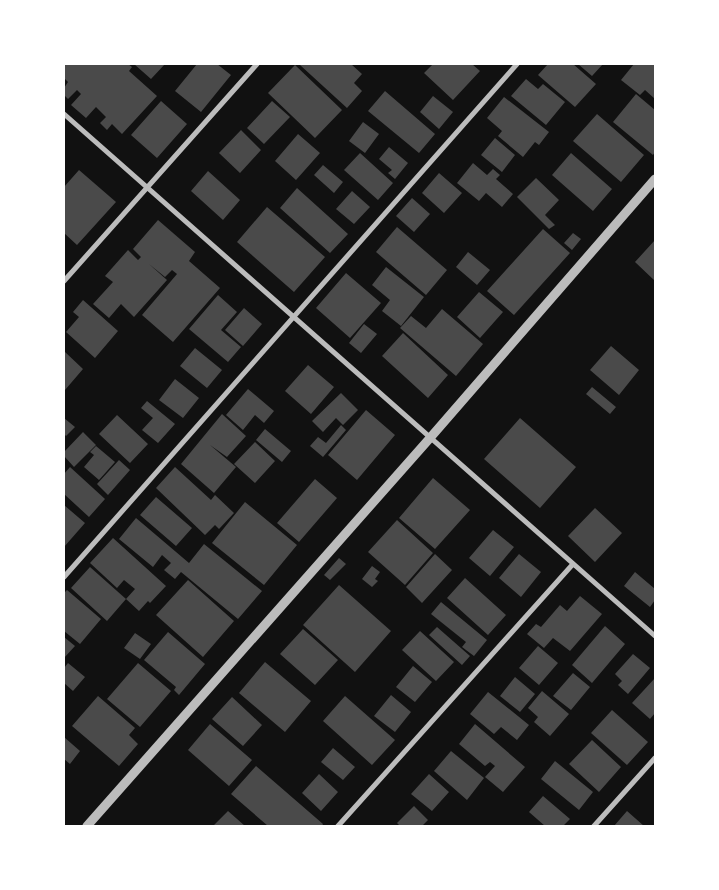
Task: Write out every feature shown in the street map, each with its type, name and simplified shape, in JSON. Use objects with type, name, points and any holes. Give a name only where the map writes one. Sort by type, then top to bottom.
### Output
[{"type":"street","points":[[64,281],[257,64]]},
{"type":"street","points":[[64,576],[517,64]]},
{"type":"street","points":[[64,114],[655,636]]},
{"type":"street","points":[[87,826],[654,183]]},
{"type":"street","points":[[338,826],[573,564]]},
{"type":"street","points":[[594,826],[655,758]]},
{"type":"building","points":[[64,64],[128,64],[132,67],[129,71],[157,96],[122,134],[112,124],[107,130],[100,123],[106,117],[96,107],[86,118],[71,105],[81,94],[77,90],[68,99],[64,95],[64,88],[68,82],[64,78]]},
{"type":"building","points":[[134,64],[165,64],[151,79]]},
{"type":"building","points":[[197,64],[217,64],[231,75],[201,112],[175,91]]},
{"type":"building","points":[[301,64],[351,64],[362,74],[354,83],[362,91],[347,108]]},
{"type":"building","points":[[433,64],[472,64],[480,71],[453,100],[424,73]]},
{"type":"building","points":[[548,64],[573,64],[596,84],[575,107],[538,75]]},
{"type":"building","points":[[578,64],[603,64],[592,76]]},
{"type":"building","points":[[634,64],[655,64],[655,99],[645,90],[640,95],[621,80]]},
{"type":"building","points":[[295,65],[342,110],[315,138],[268,93]]},
{"type":"building","points":[[526,79],[538,89],[543,84],[565,102],[546,125],[511,96]]},
{"type":"building","points":[[385,91],[435,134],[419,153],[368,111]]},
{"type":"building","points":[[636,94],[655,110],[655,152],[653,155],[613,122]]},
{"type":"building","points":[[433,96],[453,112],[439,129],[420,112]]},
{"type":"building","points":[[504,97],[549,132],[539,145],[535,142],[523,157],[498,136],[502,131],[487,118]]},
{"type":"building","points":[[161,101],[187,124],[157,158],[131,135]]},
{"type":"building","points":[[272,101],[290,117],[264,144],[247,128]]},
{"type":"building","points":[[597,114],[644,155],[621,182],[573,141]]},
{"type":"building","points":[[363,122],[379,134],[365,153],[349,141]]},
{"type":"building","points":[[241,130],[261,150],[240,173],[219,153]]},
{"type":"building","points":[[298,134],[320,153],[296,180],[275,161]]},
{"type":"building","points":[[495,138],[515,155],[502,172],[481,155]]},
{"type":"building","points":[[389,147],[408,163],[395,179],[388,173],[392,170],[379,159]]},
{"type":"building","points":[[360,153],[393,183],[378,200],[344,170]]},
{"type":"building","points":[[571,153],[612,189],[593,211],[552,175]]},
{"type":"building","points":[[473,163],[487,175],[493,169],[500,175],[496,179],[513,194],[502,207],[486,193],[479,201],[457,183]]},
{"type":"building","points":[[323,165],[343,182],[334,193],[314,175]]},
{"type":"building","points":[[79,170],[116,202],[77,245],[64,233],[64,187]]},
{"type":"building","points":[[208,171],[240,200],[223,220],[191,191]]},
{"type":"building","points":[[439,173],[462,193],[444,213],[422,193]]},
{"type":"building","points":[[536,178],[559,200],[545,215],[555,225],[549,229],[517,197]]},
{"type":"building","points":[[297,188],[348,234],[330,253],[280,208]]},
{"type":"building","points":[[352,191],[370,207],[354,224],[336,209]]},
{"type":"building","points":[[412,198],[430,214],[414,232],[396,216]]},
{"type":"building","points":[[267,207],[325,257],[294,292],[237,242]]},
{"type":"building","points":[[158,220],[195,252],[189,261],[220,288],[173,342],[142,315],[177,274],[172,270],[165,277],[149,264],[167,280],[134,317],[121,304],[109,318],[93,304],[113,282],[105,276],[128,250],[138,260],[141,257],[133,249]]},
{"type":"building","points":[[397,227],[447,270],[426,295],[376,252]]},
{"type":"building","points":[[543,229],[570,253],[514,315],[487,291]]},
{"type":"building","points":[[573,233],[581,239],[572,250],[564,243]]},
{"type":"building","points":[[655,240],[655,281],[635,262]]},
{"type":"building","points":[[468,252],[490,270],[477,285],[456,267]]},
{"type":"building","points":[[386,267],[424,297],[401,326],[382,311],[390,300],[372,285]]},
{"type":"building","points":[[346,273],[381,303],[350,338],[316,308]]},
{"type":"building","points":[[479,292],[503,312],[480,338],[457,317]]},
{"type":"building","points":[[218,295],[237,312],[221,330],[241,347],[228,362],[189,329]]},
{"type":"building","points":[[83,300],[118,331],[95,358],[66,332],[79,317],[73,312]]},
{"type":"building","points":[[244,308],[262,324],[243,346],[225,330]]},
{"type":"building","points":[[442,309],[483,344],[456,376],[400,328],[411,316],[426,328]]},
{"type":"building","points":[[364,324],[377,334],[361,353],[349,343]]},
{"type":"building","points":[[403,333],[448,375],[428,398],[382,356]]},
{"type":"building","points":[[611,346],[639,370],[619,395],[590,370]]},
{"type":"building","points":[[195,348],[222,370],[207,388],[180,366]]},
{"type":"building","points":[[64,351],[83,369],[65,390],[64,388]]},
{"type":"building","points":[[308,365],[334,387],[311,414],[285,391]]},
{"type":"building","points":[[175,379],[199,398],[183,418],[159,400]]},
{"type":"building","points":[[592,387],[616,407],[610,414],[586,394]]},
{"type":"building","points":[[248,389],[274,411],[264,423],[255,415],[243,430],[226,415]]},
{"type":"building","points":[[341,393],[358,410],[343,425],[336,418],[323,432],[312,421]]},
{"type":"building","points":[[147,401],[175,424],[158,443],[142,430],[153,418],[141,408]]},
{"type":"building","points":[[366,410],[395,435],[357,480],[328,455]]},
{"type":"building","points":[[222,414],[246,436],[227,457],[210,445],[236,467],[214,493],[181,464]]},
{"type":"building","points":[[117,415],[148,444],[130,463],[99,434]]},
{"type":"building","points":[[64,418],[75,427],[66,436],[64,434]]},
{"type":"building","points":[[520,418],[576,467],[540,508],[484,459]]},
{"type":"building","points":[[341,425],[346,430],[323,457],[310,446],[318,437],[326,443]]},
{"type":"building","points":[[265,429],[291,451],[282,462],[256,440]]},
{"type":"building","points":[[83,432],[96,445],[74,467],[64,456],[64,452]]},
{"type":"building","points":[[255,442],[275,461],[255,483],[234,464]]},
{"type":"building","points":[[96,446],[115,462],[99,480],[84,467],[94,455],[90,452]]},
{"type":"building","points":[[119,460],[130,470],[108,495],[97,484]]},
{"type":"building","points":[[70,467],[105,499],[89,517],[64,494],[64,474]]},
{"type":"building","points":[[175,467],[211,500],[215,495],[234,513],[219,529],[215,525],[205,535],[156,488]]},
{"type":"building","points":[[433,478],[470,510],[435,549],[399,518]]},
{"type":"building","points":[[315,479],[337,498],[299,542],[277,523]]},
{"type":"building","points":[[156,497],[192,528],[176,546],[140,515]]},
{"type":"building","points":[[245,502],[297,545],[264,585],[212,543]]},
{"type":"building","points":[[64,505],[85,523],[64,547]]},
{"type":"building","points":[[595,508],[622,533],[595,562],[568,536]]},
{"type":"building","points":[[136,518],[189,563],[204,544],[262,591],[238,619],[181,572],[175,579],[164,570],[171,563],[162,555],[153,567],[119,539]]},
{"type":"building","points":[[397,520],[433,553],[405,585],[368,552]]},
{"type":"building","points":[[493,530],[514,547],[490,576],[469,558]]},
{"type":"building","points":[[113,538],[166,586],[150,603],[148,601],[139,611],[126,599],[135,589],[124,580],[117,588],[90,563]]},
{"type":"building","points":[[435,554],[452,570],[422,603],[406,587]]},
{"type":"building","points":[[519,554],[541,572],[521,597],[499,578]]},
{"type":"building","points":[[339,558],[346,564],[330,580],[324,575]]},
{"type":"building","points":[[372,566],[380,572],[375,579],[378,581],[372,587],[362,579]]},
{"type":"building","points":[[90,567],[126,599],[107,621],[71,588]]},
{"type":"building","points":[[635,572],[655,589],[655,600],[650,607],[624,586]]},
{"type":"building","points":[[465,578],[506,615],[488,635],[447,598]]},
{"type":"building","points":[[188,580],[234,621],[203,657],[156,615]]},
{"type":"building","points":[[339,585],[391,631],[355,672],[303,625]]},
{"type":"building","points":[[67,590],[101,619],[80,644],[64,631],[64,593]]},
{"type":"building","points":[[580,596],[602,614],[570,651],[553,638],[544,648],[527,634],[536,624],[541,627],[560,605],[567,611]]},
{"type":"building","points":[[441,602],[487,640],[474,656],[462,647],[466,642],[431,614]]},
{"type":"building","points":[[605,626],[625,644],[592,683],[572,665]]},
{"type":"building","points":[[437,627],[470,656],[462,665],[429,635]]},
{"type":"building","points":[[303,629],[338,660],[315,685],[280,654]]},
{"type":"building","points":[[420,631],[454,662],[436,681],[402,650]]},
{"type":"building","points":[[168,632],[205,664],[179,695],[174,690],[176,687],[144,660]]},
{"type":"building","points":[[135,633],[151,644],[140,659],[124,648]]},
{"type":"building","points":[[64,637],[75,646],[64,658]]},
{"type":"building","points":[[538,646],[558,663],[539,685],[519,668]]},
{"type":"building","points":[[633,654],[650,668],[628,694],[618,685],[622,681],[615,674]]},
{"type":"building","points":[[265,662],[311,701],[285,732],[239,693]]},
{"type":"building","points":[[68,663],[85,677],[73,691],[64,683],[64,668]]},
{"type":"building","points":[[138,663],[171,691],[140,727],[107,699]]},
{"type":"building","points":[[413,666],[432,682],[415,702],[396,687]]},
{"type":"building","points":[[573,673],[590,687],[571,710],[553,696]]},
{"type":"building","points":[[515,677],[535,694],[520,712],[500,696]]},
{"type":"building","points":[[655,678],[655,713],[650,719],[632,703]]},
{"type":"building","points":[[542,691],[569,714],[550,736],[534,722],[538,717],[528,708]]},
{"type":"building","points":[[488,692],[529,725],[517,740],[501,727],[494,734],[470,714]]},
{"type":"building","points":[[391,695],[411,712],[395,732],[374,716]]},
{"type":"building","points":[[98,696],[135,728],[129,735],[138,744],[119,766],[72,726]]},
{"type":"building","points":[[345,696],[395,740],[372,765],[323,721]]},
{"type":"building","points":[[232,697],[262,725],[243,746],[212,719]]},
{"type":"building","points":[[612,710],[648,742],[627,765],[591,733]]},
{"type":"building","points":[[210,724],[252,760],[229,786],[188,750]]},
{"type":"building","points":[[475,724],[525,767],[503,792],[485,777],[495,766],[490,762],[485,766],[459,744]]},
{"type":"building","points":[[64,737],[80,751],[70,764],[64,759]]},
{"type":"building","points":[[592,740],[621,767],[599,792],[569,764]]},
{"type":"building","points":[[333,748],[355,767],[343,780],[321,762]]},
{"type":"building","points":[[451,751],[484,778],[467,800],[434,771]]},
{"type":"building","points":[[555,761],[593,792],[579,810],[541,779]]},
{"type":"building","points":[[256,766],[323,824],[322,826],[268,826],[231,794]]},
{"type":"building","points":[[319,774],[338,792],[321,811],[302,793]]},
{"type":"building","points":[[429,774],[449,792],[432,811],[411,794]]},
{"type":"building","points":[[543,796],[570,819],[563,826],[545,826],[529,812]]},
{"type":"building","points":[[414,806],[428,820],[422,826],[400,826],[397,823]]},
{"type":"building","points":[[228,811],[245,826],[213,826]]},
{"type":"building","points":[[627,811],[644,826],[614,826]]}]
